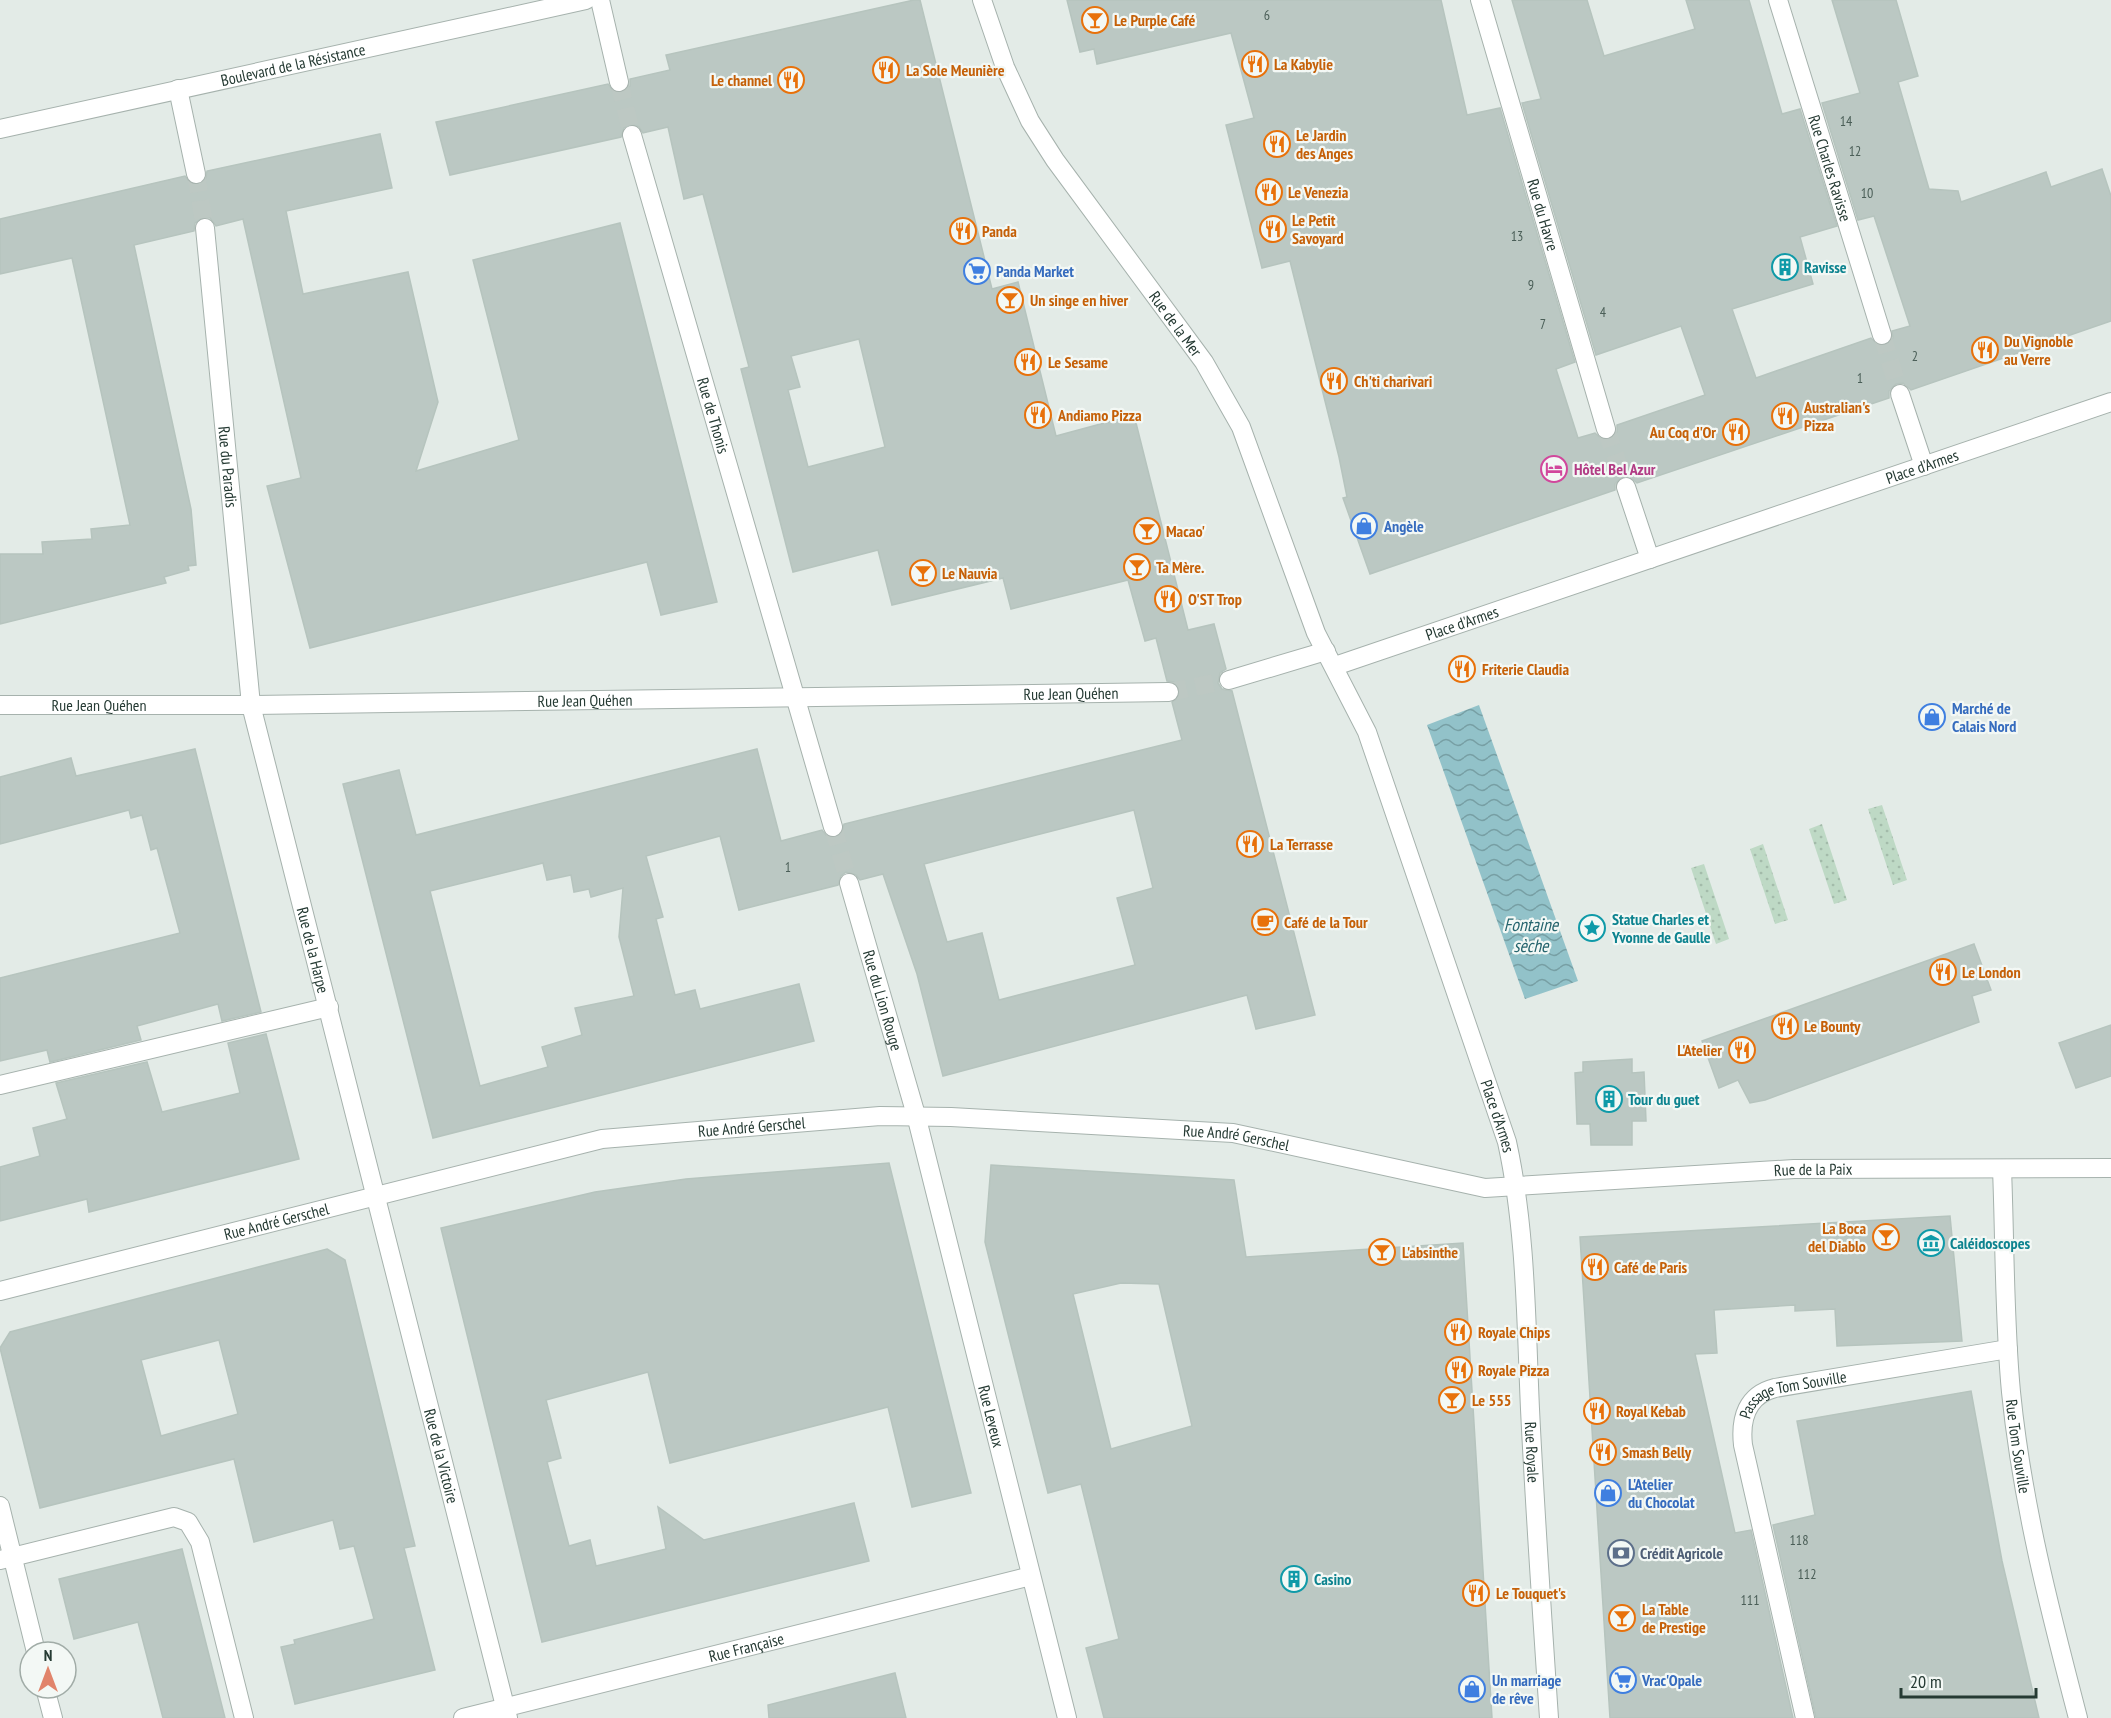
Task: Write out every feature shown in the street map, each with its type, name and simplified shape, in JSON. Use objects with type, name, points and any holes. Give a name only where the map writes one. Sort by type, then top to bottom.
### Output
[{"type":"street","name":"Boulevard de la Résistance","points":[[0,129],[586,0]]},
{"type":"street","points":[[600,0],[619,82]]},
{"type":"street","name":"Rue de la Mer","points":[[982,0],[1005,67],[1030,121],[1054,160],[1192,345],[1228,402],[1254,457],[1306,609],[1331,659]]},
{"type":"street","name":"Rue du Havre","points":[[1480,0],[1606,429]]},
{"type":"street","name":"Rue Charles Ravisse","points":[[1778,0],[1882,335]]},
{"type":"street","points":[[178,89],[196,174]]},
{"type":"street","name":"Rue de Thonis","points":[[632,135],[796,698]]},
{"type":"street","name":"Rue du Paradis","points":[[205,228],[251,705]]},
{"type":"street","points":[[1900,394],[1924,466]]},
{"type":"street","name":"Place d'Armes","points":[[1517,1188],[1507,1142],[1380,766],[1367,732],[1331,659],[1650,559],[2111,402]]},
{"type":"street","points":[[1626,487],[1650,559]]},
{"type":"street","points":[[1229,680],[1331,659]]},
{"type":"street","name":"Rue Jean Quéhen","points":[[0,705],[251,705],[1169,692]]},
{"type":"street","points":[[796,698],[833,827]]},
{"type":"street","name":"Rue de la Harpe","points":[[251,705],[378,1195]]},
{"type":"street","name":"Rue du Lion Rouge","points":[[849,883],[916,1115]]},
{"type":"street","points":[[0,1085],[328,1007]]},
{"type":"street","name":"Rue André Gerschel","points":[[0,1291],[602,1139],[916,1115],[1233,1133],[1462,1184],[1485,1188],[1517,1188]]},
{"type":"street","name":"Rue Leveux","points":[[916,1115],[1067,1718]]},
{"type":"street","name":"Rue Tom Souville","points":[[2002,1168],[2008,1349],[2023,1481],[2039,1563],[2078,1718]]},
{"type":"street","name":"Rue de la Paix","points":[[1517,1188],[1773,1170],[2111,1168]]},
{"type":"street","name":"Rue Royale","points":[[1517,1188],[1522,1237],[1535,1504],[1549,1718]]},
{"type":"street","name":"Rue de la Victoire","points":[[378,1195],[507,1713]]},
{"type":"street","name":"Passage Tom Souville","points":[[1805,1718],[1743,1445],[1742,1425],[1747,1407],[1757,1395],[1775,1388],[2008,1349]]},
{"type":"street","points":[[0,1506],[6,1559],[32,1640]]},
{"type":"street","points":[[6,1559],[174,1516],[188,1522],[200,1542],[244,1718]]},
{"type":"street","name":"Rue Française","points":[[463,1718],[507,1713],[1031,1576]]},
{"type":"street","points":[[48,1700],[53,1718]]},
{"type":"green space","points":[[1882,805],[1907,880],[1893,885],[1868,809]]},
{"type":"green space","points":[[1822,824],[1847,900],[1834,904],[1809,829]]},
{"type":"green space","points":[[1763,844],[1788,920],[1775,924],[1750,849]]},
{"type":"green space","points":[[1704,864],[1729,939],[1716,944],[1691,868]]},
{"type":"water","name":"Fontaine sèche","points":[[1479,705],[1578,981],[1525,999],[1427,725]]},
{"type":"building","points":[[920,0],[992,289],[1018,282],[1056,436],[1134,415],[1188,630],[1214,624],[1226,669],[1220,673],[1218,683],[1222,689],[1232,691],[1315,1015],[1256,1029],[1247,995],[943,1076],[917,974],[883,874],[860,880],[856,875],[846,872],[841,876],[838,885],[739,910],[720,836],[646,856],[663,917],[656,919],[675,995],[695,990],[700,1009],[799,984],[814,1041],[433,1138],[343,784],[399,770],[416,835],[757,749],[781,841],[822,830],[826,835],[836,838],[841,834],[844,824],[1182,740],[1172,702],[1179,697],[1179,687],[1174,682],[1167,681],[1156,638],[1145,641],[1128,580],[1011,609],[1003,578],[892,605],[878,550],[793,572],[741,369],[749,367],[703,194],[684,199],[668,127],[643,133],[639,127],[629,124],[624,128],[621,137],[450,175],[436,122],[608,84],[615,93],[622,93],[630,86],[630,79],[670,70],[666,55]],"holes":[[[859,339],[885,447],[808,467],[788,390],[800,387],[791,356]],[[1134,810],[1153,888],[1117,898],[1135,965],[999,1000],[982,933],[947,942],[924,864]],[[543,863],[547,880],[571,875],[574,892],[589,889],[591,897],[623,888],[619,937],[634,996],[575,1008],[582,1035],[542,1047],[548,1067],[480,1086],[430,891]]]},
{"type":"building","points":[[1067,0],[1441,0],[1467,115],[1500,108],[1575,362],[1556,369],[1578,438],[1595,433],[1603,440],[1610,440],[1617,432],[1617,425],[1705,395],[1681,326],[1596,355],[1522,103],[1541,99],[1512,0],[1587,0],[1604,56],[1695,29],[1686,0],[1749,0],[1782,114],[1800,109],[1837,226],[1800,237],[1813,284],[1732,309],[1756,378],[1871,338],[1879,346],[1886,345],[1893,338],[1892,331],[1910,326],[1874,216],[1858,220],[1822,103],[1860,93],[1832,0],[1896,0],[1918,76],[1898,82],[1929,189],[1958,191],[1961,202],[2046,172],[2051,187],[2102,169],[2111,196],[2111,321],[1911,390],[1903,383],[1896,384],[1889,391],[1889,398],[1637,483],[1629,476],[1622,477],[1615,484],[1615,490],[1370,574],[1343,498],[1347,497],[1339,457],[1290,261],[1262,268],[1226,125],[1254,118],[1231,33],[1097,64],[1094,49],[1080,52]]},
{"type":"building","points":[[380,134],[392,188],[286,211],[303,294],[408,272],[438,402],[416,471],[519,440],[473,260],[620,223],[717,602],[661,615],[647,562],[310,648],[267,486],[301,478],[243,219],[216,226],[210,218],[205,217],[195,223],[194,231],[134,245],[191,509],[196,565],[188,566],[189,570],[164,577],[166,583],[0,624],[0,554],[43,554],[42,542],[92,539],[91,529],[130,525],[72,258],[0,274],[0,219],[185,176],[192,184],[199,185],[206,178],[207,171]]},
{"type":"building","points":[[195,749],[261,1012],[222,1021],[218,1004],[137,1026],[141,1040],[50,1062],[47,1050],[0,1061],[0,978],[180,933],[157,848],[151,850],[142,815],[131,818],[129,810],[0,844],[0,777],[71,758],[76,776]]},
{"type":"building","points":[[1974,944],[1991,990],[1972,996],[1979,1022],[1765,1100],[1750,1103],[1738,1080],[1719,1088],[1702,1041]]},
{"type":"building","points":[[2111,1025],[2111,1076],[2076,1088],[2059,1043]]},
{"type":"building","points":[[266,1034],[299,1159],[89,1212],[87,1199],[0,1221],[0,1167],[40,1156],[33,1128],[67,1119],[56,1083],[147,1062],[162,1112],[240,1093],[228,1043]]},
{"type":"building","name":"Tour du guet","points":[[1632,1059],[1632,1073],[1644,1072],[1646,1121],[1632,1121],[1632,1145],[1591,1145],[1590,1124],[1577,1124],[1575,1073],[1583,1072],[1583,1062]]},
{"type":"building","points":[[889,1163],[971,1493],[912,1507],[888,1407],[670,1463],[648,1372],[546,1400],[561,1458],[547,1462],[569,1546],[590,1540],[596,1566],[666,1549],[658,1507],[704,1540],[854,1503],[869,1561],[542,1642],[441,1228],[595,1192],[686,1179]]},
{"type":"building","points":[[991,1165],[1234,1180],[1246,1257],[1463,1243],[1492,1718],[1104,1718],[1086,1648],[1119,1639],[1081,1484],[1048,1493],[985,1242]],"holes":[[[1121,1283],[1159,1284],[1192,1426],[1111,1449],[1073,1294]]]},
{"type":"building","points":[[1950,1216],[1962,1341],[1837,1346],[1835,1309],[1795,1311],[1795,1305],[1714,1310],[1717,1353],[1695,1354],[1735,1533],[1751,1530],[1793,1718],[1610,1718],[1580,1237]]},
{"type":"building","points":[[327,1249],[345,1260],[415,1546],[404,1548],[435,1670],[295,1704],[281,1647],[295,1644],[294,1640],[374,1619],[354,1546],[340,1549],[333,1520],[254,1542],[234,1459],[40,1508],[0,1348],[10,1332]],"holes":[[[219,1340],[238,1414],[161,1436],[141,1360]]]},
{"type":"building","points":[[1971,1391],[2002,1561],[2039,1718],[1816,1718],[1773,1525],[1815,1515],[1797,1421]]},
{"type":"building","points":[[182,1549],[225,1718],[163,1718],[138,1622],[74,1639],[59,1579]]},
{"type":"building","points":[[895,1673],[906,1718],[769,1718],[768,1705]]},
{"type":"tunnel","points":[[619,82],[632,135]]},
{"type":"tunnel","points":[[196,174],[205,228]]},
{"type":"tunnel","points":[[1882,335],[1900,394]]},
{"type":"tunnel","points":[[1606,429],[1626,487]]},
{"type":"tunnel","points":[[1169,692],[1229,680]]},
{"type":"tunnel","points":[[833,827],[849,883]]},
{"type":"place","name":"Le Purple Café","points":[[1095,20]]},
{"type":"place","name":"La Kabylie","points":[[1255,64]]},
{"type":"place","name":"La Sole Meunière","points":[[886,70]]},
{"type":"place","name":"Le channel","points":[[791,80]]},
{"type":"place","name":"Le Jardin des Anges","points":[[1277,144]]},
{"type":"place","name":"Le Venezia","points":[[1269,192]]},
{"type":"place","name":"Le Petit Savoyard","points":[[1273,229]]},
{"type":"place","name":"Panda","points":[[963,231]]},
{"type":"place","name":"Ravisse","points":[[1785,267]]},
{"type":"place","name":"Panda Market","points":[[977,271]]},
{"type":"place","name":"Un singe en hiver","points":[[1010,300]]},
{"type":"place","name":"Du Vignoble au Verre","points":[[1985,350]]},
{"type":"place","name":"Le Sesame","points":[[1028,362]]},
{"type":"place","name":"Ch'ti charivari","points":[[1334,381]]},
{"type":"place","name":"Andiamo Pizza","points":[[1038,415]]},
{"type":"place","name":"Australian's Pizza","points":[[1785,416]]},
{"type":"place","name":"Au Coq d'Or","points":[[1736,432]]},
{"type":"place","name":"Hôtel Bel Azur","points":[[1554,469]]},
{"type":"place","name":"Angèle","points":[[1364,526]]},
{"type":"place","name":"Macao'","points":[[1147,531]]},
{"type":"place","name":"Ta Mère.","points":[[1137,567]]},
{"type":"place","name":"Le Nauvia","points":[[923,573]]},
{"type":"place","name":"O'ST Trop","points":[[1168,599]]},
{"type":"place","name":"Friterie Claudia","points":[[1462,669]]},
{"type":"place","name":"Marché de Calais Nord","points":[[1932,717]]},
{"type":"place","name":"La Terrasse","points":[[1250,844]]},
{"type":"place","name":"Café de la Tour","points":[[1265,922]]},
{"type":"place","name":"Statue Charles et Yvonne de Gaulle","points":[[1592,928]]},
{"type":"place","name":"Le London","points":[[1943,972]]},
{"type":"place","name":"Le Bounty","points":[[1785,1026]]},
{"type":"place","name":"L'Atelier","points":[[1742,1050]]},
{"type":"place","name":"Tour du guet","points":[[1609,1099]]},
{"type":"place","name":"La Boca del Diablo","points":[[1886,1237]]},
{"type":"place","name":"Caléidoscopes","points":[[1931,1243]]},
{"type":"place","name":"L'absinthe","points":[[1382,1252]]},
{"type":"place","name":"Café de Paris","points":[[1595,1267]]},
{"type":"place","name":"Royale Chips","points":[[1458,1332]]},
{"type":"place","name":"Royale Pizza","points":[[1459,1370]]},
{"type":"place","name":"Le 555","points":[[1452,1400]]},
{"type":"place","name":"Royal Kebab","points":[[1597,1411]]},
{"type":"place","name":"Smash Belly","points":[[1603,1452]]},
{"type":"place","name":"L'Atelier du Chocolat","points":[[1608,1493]]},
{"type":"place","name":"Crédit Agricole","points":[[1621,1553]]},
{"type":"place","name":"Casino","points":[[1294,1579]]},
{"type":"place","name":"Le Touquet's","points":[[1476,1593]]},
{"type":"place","name":"La Table de Prestige","points":[[1622,1618]]},
{"type":"place","name":"Vrac'Opale","points":[[1623,1680]]},
{"type":"place","name":"Un marriage de rêve","points":[[1472,1689]]}]
